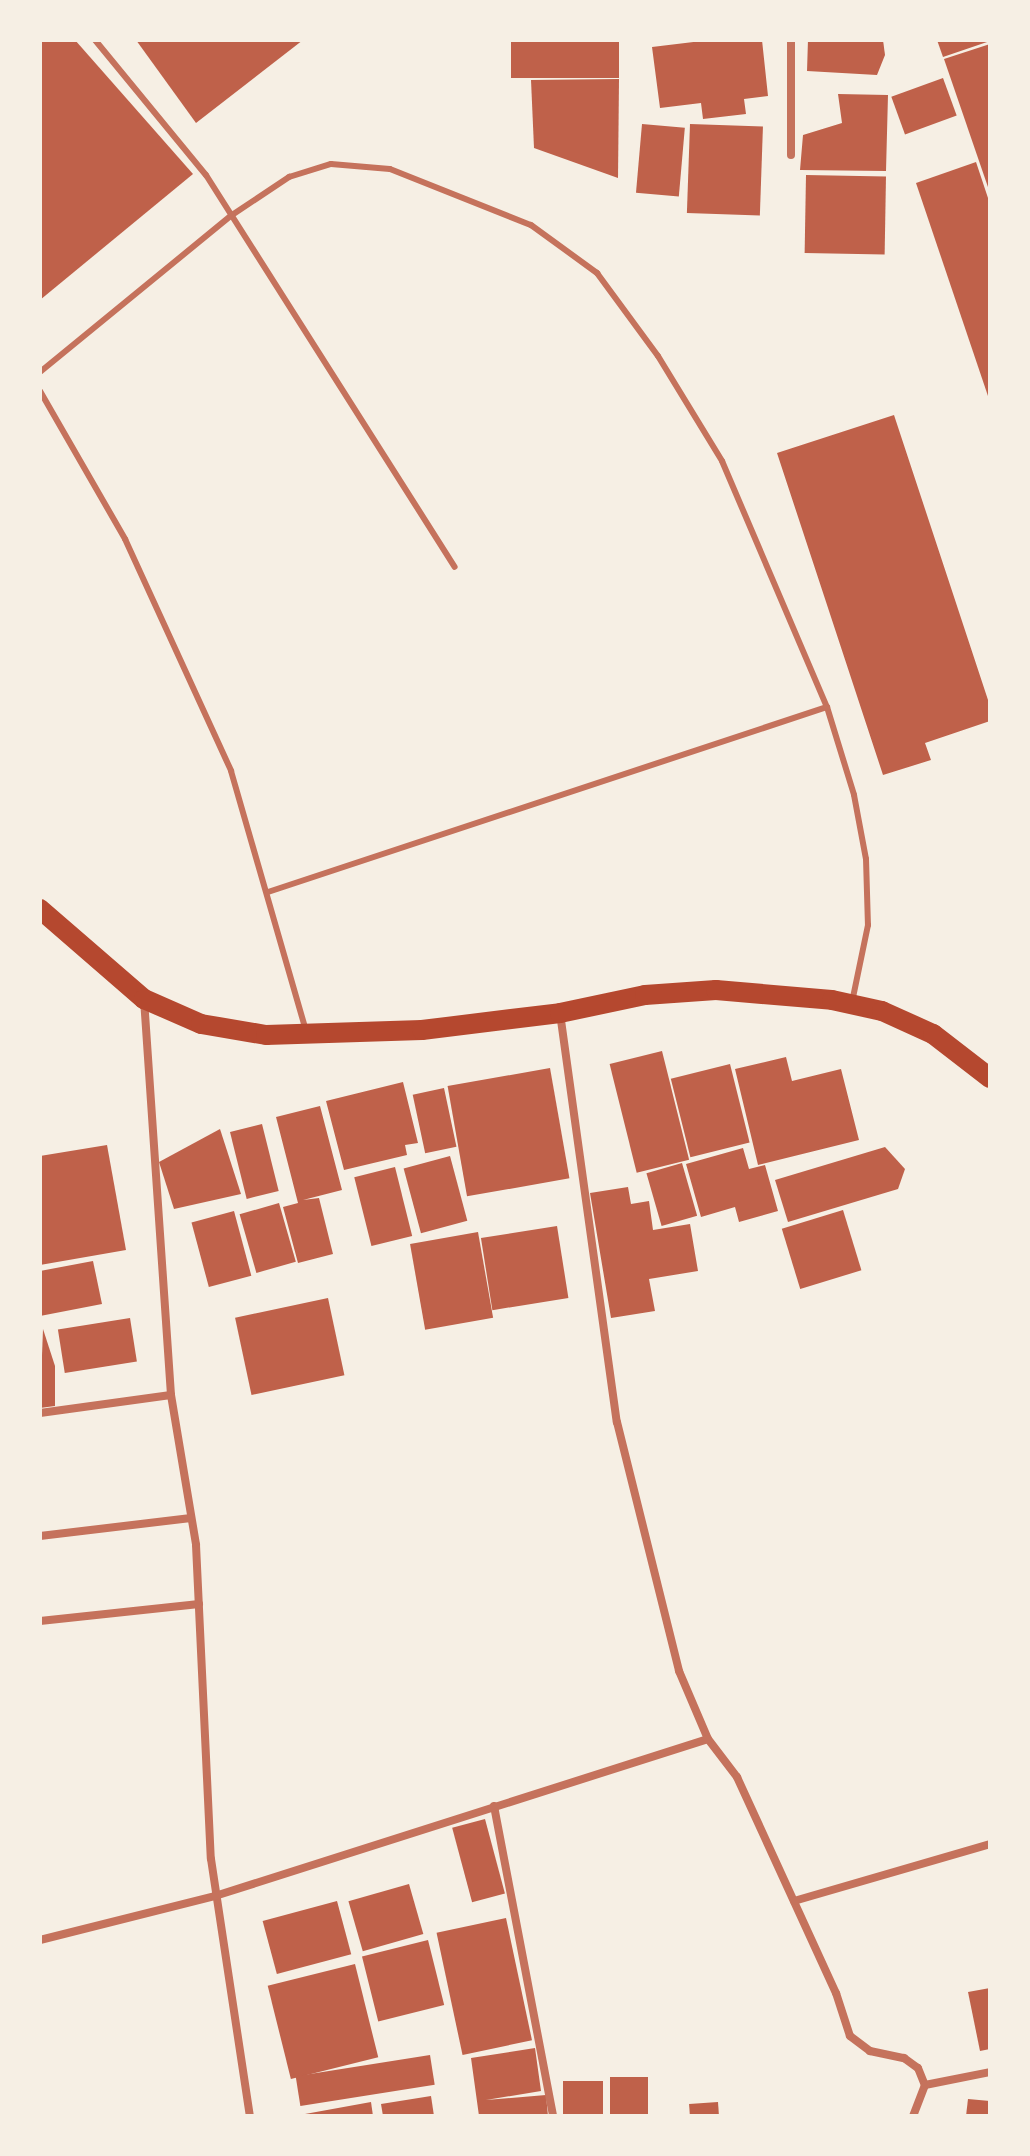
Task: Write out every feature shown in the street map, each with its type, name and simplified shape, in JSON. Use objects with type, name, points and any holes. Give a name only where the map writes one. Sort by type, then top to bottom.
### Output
[{"type":"main road","points":[[40,909],[144,999],[201,1024],[266,1035],[422,1030],[560,1013],[645,995],[716,990],[852,1004],[933,1034],[990,1078]]},
{"type":"street","points":[[791,40],[791,155]]},
{"type":"street","points":[[144,999],[171,1395],[191,1518],[199,1604],[215,1896],[250,2116]]},
{"type":"street","points":[[560,1013],[617,1422],[679,1671],[708,1739],[737,1777],[794,1901],[850,2036],[870,2051],[904,2058],[918,2068],[925,2085],[913,2116]]},
{"type":"street","points":[[40,1413],[171,1395]]},
{"type":"street","points":[[40,1536],[191,1518]]},
{"type":"street","points":[[40,1621],[199,1604]]},
{"type":"street","points":[[40,1940],[215,1896],[708,1739]]},
{"type":"street","points":[[494,1806],[553,2116]]},
{"type":"street","points":[[794,1901],[990,1844]]},
{"type":"street","points":[[925,2085],[990,2072]]},
{"type":"lane","points":[[95,40],[206,175],[455,567]]},
{"type":"lane","points":[[40,372],[232,215],[289,177],[331,164],[390,169],[531,225],[597,273],[650,343],[722,461],[827,707],[854,795],[866,859],[868,925],[852,1004]]},
{"type":"lane","points":[[40,391],[85,463],[159,609],[231,771],[307,1034]]},
{"type":"lane","points":[[268,892],[827,707]]},
{"type":"building","points":[[40,40],[75,40],[193,174],[40,300]]},
{"type":"building","points":[[136,40],[303,40],[196,123]]},
{"type":"building","points":[[511,40],[619,40],[619,78],[511,78]]},
{"type":"building","points":[[710,40],[762,40],[768,96],[744,99],[746,114],[703,119],[701,103],[660,108],[652,47]]},
{"type":"building","points":[[808,40],[883,40],[885,55],[877,75],[807,71]]},
{"type":"building","points":[[937,40],[990,40],[990,41],[943,57]]},
{"type":"building","points":[[990,44],[990,193],[944,59]]},
{"type":"building","points":[[943,78],[957,116],[905,134],[891,97]]},
{"type":"building","points":[[619,79],[618,178],[534,148],[531,80]]},
{"type":"building","points":[[838,94],[888,95],[886,171],[800,170],[803,135],[842,123]]},
{"type":"building","points":[[642,124],[685,128],[679,196],[636,193]]},
{"type":"building","points":[[690,124],[763,127],[760,215],[687,213]]},
{"type":"building","points":[[976,162],[990,204],[989,399],[916,183]]},
{"type":"building","points":[[806,175],[886,176],[885,254],[805,253]]},
{"type":"building","points":[[894,415],[990,706],[990,721],[925,743],[931,760],[883,775],[777,453]]},
{"type":"building","points":[[662,1051],[689,1160],[637,1173],[610,1064]]},
{"type":"building","points":[[786,1057],[792,1081],[841,1069],[859,1140],[758,1165],[735,1069]]},
{"type":"building","points":[[730,1064],[750,1143],[690,1157],[671,1079]]},
{"type":"building","points":[[550,1068],[569,1178],[467,1196],[448,1086]]},
{"type":"building","points":[[403,1082],[418,1143],[405,1145],[407,1155],[344,1170],[326,1101]]},
{"type":"building","points":[[444,1088],[456,1147],[425,1153],[413,1095]]},
{"type":"building","points":[[320,1106],[342,1190],[303,1200],[319,1198],[333,1254],[298,1263],[283,1207],[298,1203],[276,1117]]},
{"type":"building","points":[[262,1124],[279,1191],[247,1199],[230,1132]]},
{"type":"building","points":[[220,1129],[241,1194],[174,1209],[159,1162]]},
{"type":"building","points":[[107,1145],[126,1250],[40,1265],[40,1156]]},
{"type":"building","points":[[885,1147],[905,1169],[898,1189],[788,1222],[775,1180]]},
{"type":"building","points":[[743,1148],[749,1169],[765,1165],[778,1211],[739,1222],[735,1207],[701,1217],[686,1164]]},
{"type":"building","points":[[450,1156],[467,1221],[421,1233],[404,1168]]},
{"type":"building","points":[[682,1163],[697,1216],[662,1226],[646,1173]]},
{"type":"building","points":[[395,1167],[412,1236],[371,1246],[354,1177]]},
{"type":"building","points":[[628,1187],[631,1204],[649,1201],[653,1230],[690,1224],[698,1271],[649,1279],[655,1311],[611,1318],[590,1193]]},
{"type":"building","points":[[279,1203],[296,1262],[256,1273],[240,1214]]},
{"type":"building","points":[[843,1210],[861,1270],[800,1289],[782,1229]]},
{"type":"building","points":[[234,1211],[251,1276],[209,1287],[191,1222]]},
{"type":"building","points":[[557,1226],[568,1298],[492,1310],[481,1238]]},
{"type":"building","points":[[478,1232],[493,1318],[425,1330],[410,1244]]},
{"type":"building","points":[[93,1261],[102,1304],[40,1316],[40,1271]]},
{"type":"building","points":[[328,1298],[344,1375],[252,1395],[235,1318]]},
{"type":"building","points":[[130,1318],[137,1361],[65,1373],[58,1329]]},
{"type":"building","points":[[43,1329],[55,1366],[55,1406],[40,1408]]},
{"type":"building","points":[[485,1819],[505,1893],[472,1902],[452,1828]]},
{"type":"building","points":[[409,1884],[423,1934],[363,1951],[348,1901]]},
{"type":"building","points":[[337,1901],[351,1954],[277,1974],[263,1921]]},
{"type":"building","points":[[506,1918],[532,2040],[463,2055],[437,1933]]},
{"type":"building","points":[[428,1940],[444,2005],[378,2021],[362,1956]]},
{"type":"building","points":[[355,1964],[378,2057],[291,2079],[268,1986]]},
{"type":"building","points":[[990,1988],[990,2049],[980,2051],[968,1992]]},
{"type":"building","points":[[535,2048],[541,2091],[486,2100],[546,2095],[548,2116],[479,2116],[471,2058]]},
{"type":"building","points":[[430,2055],[435,2085],[300,2106],[296,2076]]},
{"type":"building","points":[[610,2077],[648,2077],[648,2116],[610,2116]]},
{"type":"building","points":[[563,2081],[603,2081],[603,2116],[563,2116]]},
{"type":"building","points":[[431,2096],[434,2116],[383,2116],[381,2104]]},
{"type":"building","points":[[968,2099],[990,2101],[990,2116],[966,2116]]},
{"type":"building","points":[[371,2102],[373,2116],[305,2116],[305,2114]]},
{"type":"building","points":[[718,2102],[719,2116],[690,2116],[689,2104]]}]
